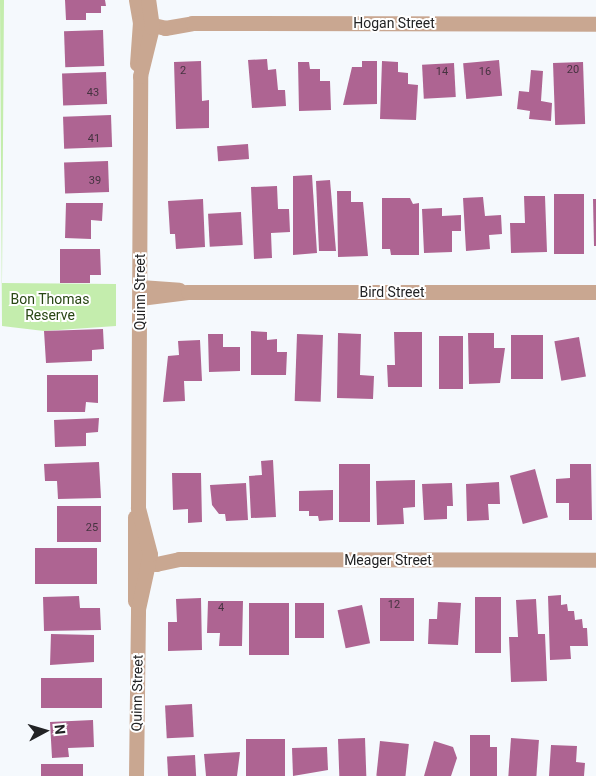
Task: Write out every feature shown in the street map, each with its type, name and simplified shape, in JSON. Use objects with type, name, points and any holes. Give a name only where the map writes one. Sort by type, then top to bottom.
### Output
[{"type":"street","name":"Quinn Street","points":[[136,0],[148,22]]},
{"type":"street","name":"Quinn Street","points":[[136,776],[138,610],[133,594],[146,559],[133,526],[138,508],[140,292],[140,76],[136,58],[148,22],[148,0]]},
{"type":"street","name":"Hogan Street","points":[[148,22],[596,24]]},
{"type":"street","name":"Bird Street","points":[[140,292],[596,292]]},
{"type":"street","name":"Meager Street","points":[[146,559],[596,560]]},
{"type":"green space","name":"Bon Thomas Reserve","points":[[0,0],[4,0],[2,283],[116,284],[116,326],[44,331],[2,326]]},
{"type":"building","points":[[65,0],[105,0],[106,6],[101,6],[101,13],[86,13],[86,20],[66,20]]},
{"type":"building","points":[[103,30],[104,66],[65,67],[64,31]]},
{"type":"building","points":[[267,59],[268,70],[276,69],[278,90],[285,90],[286,106],[252,108],[248,60]]},
{"type":"building","points":[[499,60],[502,96],[466,99],[463,63]]},
{"type":"building","points":[[201,61],[202,101],[209,100],[209,128],[176,129],[174,62]]},
{"type":"building","points":[[362,61],[377,61],[377,104],[343,105],[352,67],[362,67]]},
{"type":"building","points":[[382,61],[398,62],[398,72],[408,73],[408,84],[418,85],[416,120],[380,119]]},
{"type":"building","points":[[298,62],[309,62],[310,69],[320,69],[320,81],[330,81],[331,110],[299,111]]},
{"type":"building","points":[[583,62],[585,124],[555,125],[553,63]]},
{"type":"building","points":[[454,63],[456,97],[424,99],[422,65]]},
{"type":"building","points":[[531,70],[543,71],[541,101],[552,103],[551,121],[529,119],[530,111],[517,109],[519,91],[529,92]]},
{"type":"building","points":[[106,72],[107,104],[63,106],[62,74]]},
{"type":"building","points":[[111,115],[112,147],[64,149],[63,117]]},
{"type":"building","points":[[248,144],[249,159],[218,161],[217,146]]},
{"type":"building","points":[[108,161],[109,192],[65,194],[64,163]]},
{"type":"building","points":[[312,175],[317,253],[293,255],[293,176]]},
{"type":"building","points":[[330,180],[336,251],[319,251],[316,181]]},
{"type":"building","points":[[277,186],[278,209],[289,209],[290,232],[271,233],[272,258],[254,259],[251,187]]},
{"type":"building","points":[[337,191],[351,191],[351,202],[363,202],[368,256],[338,257]]},
{"type":"building","points":[[554,194],[584,194],[584,254],[554,254]]},
{"type":"building","points":[[524,196],[545,196],[547,252],[511,253],[510,223],[525,223]]},
{"type":"building","points":[[483,197],[485,216],[501,215],[502,234],[489,235],[490,249],[466,251],[463,198]]},
{"type":"building","points":[[382,198],[410,198],[413,204],[419,203],[419,255],[391,255],[390,249],[382,249]]},
{"type":"building","points":[[203,199],[205,247],[176,249],[175,234],[170,234],[168,201]]},
{"type":"building","points":[[593,199],[596,199],[596,246],[594,246]]},
{"type":"building","points":[[66,203],[103,203],[102,221],[91,220],[91,239],[65,238]]},
{"type":"building","points":[[442,208],[442,216],[461,215],[461,231],[452,231],[452,252],[424,253],[422,209]]},
{"type":"building","points":[[241,212],[243,245],[210,247],[208,214]]},
{"type":"building","points":[[60,249],[100,249],[101,275],[90,275],[90,283],[60,283]]},
{"type":"building","points":[[103,329],[104,349],[92,350],[92,361],[46,363],[44,331]]},
{"type":"building","points":[[251,331],[267,332],[267,340],[277,339],[277,352],[287,352],[286,375],[251,375]]},
{"type":"building","points":[[394,332],[422,332],[422,387],[388,387],[387,365],[395,365]]},
{"type":"building","points":[[338,333],[361,334],[360,375],[374,376],[373,399],[337,398]]},
{"type":"building","points":[[468,333],[494,333],[494,348],[505,348],[500,383],[469,384]]},
{"type":"building","points":[[208,334],[223,334],[223,347],[240,347],[240,371],[209,372]]},
{"type":"building","points":[[297,334],[323,335],[321,402],[295,401]]},
{"type":"building","points":[[511,335],[543,335],[543,379],[511,379]]},
{"type":"building","points":[[439,336],[463,336],[463,389],[439,389]]},
{"type":"building","points":[[579,337],[586,376],[561,381],[554,341]]},
{"type":"building","points":[[200,340],[202,381],[184,381],[185,401],[163,402],[168,356],[179,355],[178,341]]},
{"type":"building","points":[[47,375],[98,375],[98,403],[86,402],[85,412],[47,412]]},
{"type":"building","points":[[99,418],[98,432],[86,433],[86,446],[55,447],[54,420]]},
{"type":"building","points":[[273,460],[276,517],[251,518],[249,476],[262,475],[261,461]]},
{"type":"building","points":[[99,462],[101,498],[58,499],[57,481],[45,481],[44,464]]},
{"type":"building","points":[[339,464],[370,464],[370,522],[339,522]]},
{"type":"building","points":[[570,464],[591,464],[592,520],[569,520],[569,503],[556,503],[556,479],[570,478]]},
{"type":"building","points":[[535,469],[548,517],[523,524],[510,476]]},
{"type":"building","points":[[172,473],[201,473],[202,522],[188,523],[188,509],[173,510]]},
{"type":"building","points":[[415,480],[415,507],[403,508],[404,524],[377,525],[376,481]]},
{"type":"building","points":[[499,482],[500,504],[488,504],[489,520],[467,521],[466,484]]},
{"type":"building","points":[[246,483],[248,520],[226,521],[225,514],[219,514],[212,505],[210,485]]},
{"type":"building","points":[[452,483],[453,506],[447,506],[447,519],[424,520],[422,484]]},
{"type":"building","points":[[333,490],[333,520],[319,521],[318,516],[309,516],[309,511],[299,511],[299,491]]},
{"type":"building","points":[[57,506],[101,506],[101,542],[57,542]]},
{"type":"building","points":[[35,548],[97,548],[97,584],[35,584]]},
{"type":"building","points":[[561,595],[561,605],[567,604],[568,611],[574,611],[575,620],[582,619],[583,628],[587,628],[588,646],[570,646],[571,659],[550,660],[548,596]]},
{"type":"building","points":[[79,596],[80,608],[100,608],[101,630],[44,631],[43,597]]},
{"type":"building","points":[[475,597],[501,597],[501,653],[475,653]]},
{"type":"building","points":[[201,598],[202,650],[168,651],[168,622],[177,622],[176,599]]},
{"type":"building","points":[[380,598],[414,598],[414,641],[380,641]]},
{"type":"building","points":[[536,599],[538,634],[545,634],[547,681],[511,682],[509,637],[518,637],[516,600]]},
{"type":"building","points":[[208,601],[243,601],[242,646],[219,646],[220,633],[207,633]]},
{"type":"building","points":[[438,602],[461,603],[458,645],[428,644],[429,619],[437,619]]},
{"type":"building","points":[[249,603],[289,603],[289,655],[249,655]]},
{"type":"building","points":[[295,603],[324,603],[324,638],[295,638]]},
{"type":"building","points":[[362,605],[370,643],[346,648],[338,610]]},
{"type":"building","points":[[51,634],[94,635],[94,662],[50,665]]},
{"type":"building","points":[[41,678],[102,678],[102,708],[41,708]]},
{"type":"building","points":[[192,704],[194,737],[167,738],[165,705]]},
{"type":"building","points":[[93,720],[94,747],[68,748],[69,757],[52,758],[50,722]]},
{"type":"building","points":[[470,735],[490,735],[490,747],[497,747],[497,776],[470,776]]},
{"type":"building","points":[[365,738],[366,776],[339,776],[338,739]]},
{"type":"building","points":[[511,738],[539,740],[536,776],[508,776]]},
{"type":"building","points":[[246,739],[285,739],[285,776],[246,776]]},
{"type":"building","points":[[380,741],[409,744],[405,776],[376,776]]},
{"type":"building","points":[[434,741],[453,747],[457,758],[451,776],[424,776]]},
{"type":"building","points":[[551,745],[577,746],[576,762],[585,763],[584,776],[549,776]]},
{"type":"building","points":[[327,747],[328,770],[293,776],[292,748]]},
{"type":"building","points":[[240,752],[237,776],[206,776],[204,754]]},
{"type":"building","points":[[195,755],[196,776],[168,776],[167,756]]},
{"type":"building","points":[[41,764],[83,764],[83,776],[41,776]]}]
